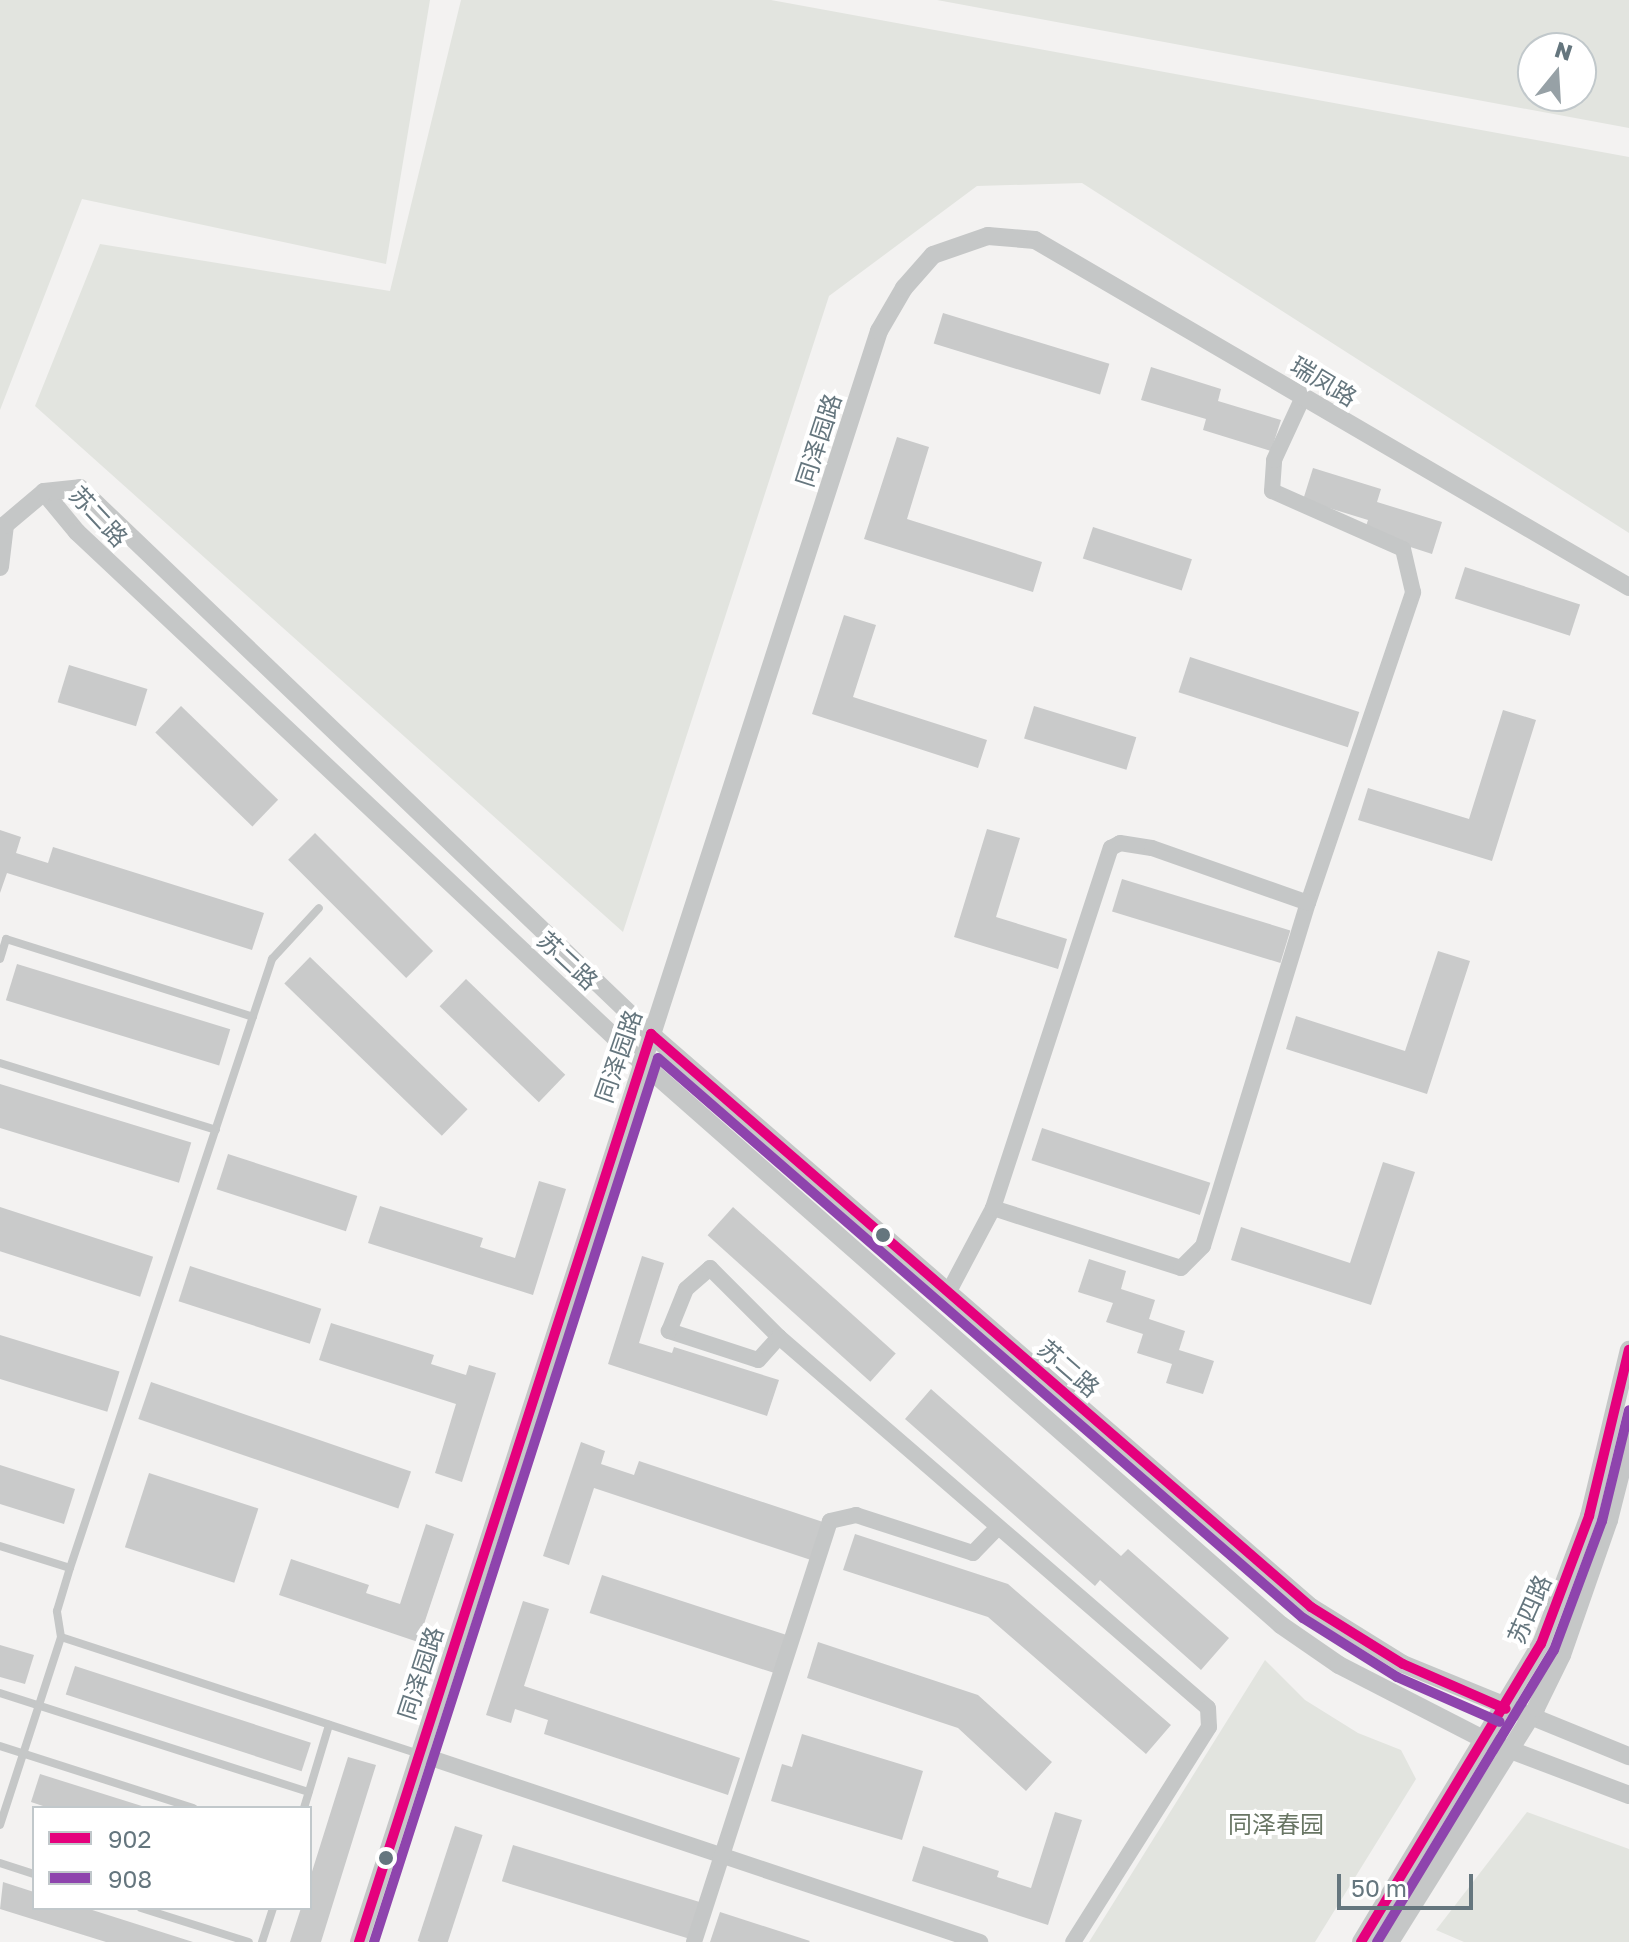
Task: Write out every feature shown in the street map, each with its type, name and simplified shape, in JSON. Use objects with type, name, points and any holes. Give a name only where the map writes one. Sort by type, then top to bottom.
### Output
[{"type":"street","name":"瑞凤路","points":[[988,236],[1035,240],[1629,587]]},
{"type":"street","name":"同泽园路","points":[[359,1942],[879,331],[904,288],[933,255],[988,236]]},
{"type":"street","points":[[993,1208],[1181,1268],[1203,1246],[1308,903],[1413,592],[1403,549],[1272,491],[1274,460],[1303,397]]},
{"type":"street","name":"苏二路","points":[[44,492],[80,488],[651,1034],[947,1295],[1311,1607],[1403,1664],[1506,1709],[1629,1756]]},
{"type":"street","points":[[0,567],[5,525],[44,492]]},
{"type":"street","name":"苏二路","points":[[44,492],[77,532],[641,1062],[1281,1625],[1351,1672],[1487,1741],[1629,1795]]},
{"type":"street","points":[[947,1295],[993,1208],[1111,848],[1120,843],[1152,848],[1308,903]]},
{"type":"street","points":[[779,1337],[758,1360],[669,1331],[686,1289],[710,1268],[779,1337],[1208,1708],[1209,1727],[1073,1942]]},
{"type":"street","name":"苏四路","points":[[1361,1942],[1506,1709],[1563,1595],[1589,1516],[1629,1350]]},
{"type":"street","name":"苏四路","points":[[1390,1942],[1529,1718],[1583,1603],[1629,1441]]},
{"type":"street","points":[[694,1942],[830,1521],[856,1515],[973,1553],[998,1527]]},
{"type":"street","points":[[419,1754],[980,1942]]},
{"type":"lane","points":[[0,1825],[61,1637],[57,1611],[70,1568],[272,959],[319,908]]},
{"type":"lane","points":[[0,959],[6,939],[253,1017]]},
{"type":"lane","points":[[0,1063],[216,1130]]},
{"type":"lane","points":[[0,1546],[70,1568]]},
{"type":"lane","points":[[61,1637],[419,1754]]},
{"type":"lane","points":[[0,1693],[309,1792]]},
{"type":"lane","points":[[305,1806],[329,1725]]},
{"type":"lane","points":[[0,1746],[187,1806]]},
{"type":"lane","points":[[0,1863],[32,1873]]},
{"type":"lane","points":[[147,1910],[249,1942]]},
{"type":"lane","points":[[262,1942],[272,1910]]},
{"type":"green space","points":[[0,0],[430,0],[386,264],[82,199],[0,410]]},
{"type":"green space","points":[[461,0],[771,0],[1629,157],[1629,533],[1082,183],[977,186],[829,296],[623,932],[35,406],[100,244],[390,291]]},
{"type":"green space","points":[[937,0],[1629,0],[1629,128],[1542,112],[1597,112],[1597,32],[1517,32],[1517,107]]},
{"type":"green space","name":"同泽春园","points":[[1265,1660],[1305,1700],[1358,1733],[1401,1750],[1416,1779],[1315,1942],[1089,1942]]},
{"type":"green space","points":[[1527,1812],[1629,1849],[1629,1942],[1464,1942],[1436,1930]]},
{"type":"building","points":[[943,313],[1109,364],[1100,394],[934,344]]},
{"type":"building","points":[[1151,367],[1221,389],[1218,401],[1281,420],[1271,451],[1203,430],[1206,419],[1141,400]]},
{"type":"building","points":[[897,437],[929,447],[907,519],[1042,562],[1033,592],[864,539]]},
{"type":"building","points":[[1313,468],[1381,489],[1377,502],[1442,522],[1432,554],[1364,532],[1368,520],[1303,500]]},
{"type":"building","points":[[1093,527],[1192,559],[1182,591],[1083,558]]},
{"type":"building","points":[[1465,567],[1580,604],[1570,636],[1455,598]]},
{"type":"building","points":[[844,615],[876,625],[853,697],[987,740],[978,768],[812,714]]},
{"type":"building","points":[[1190,657],[1359,712],[1348,747],[1179,692]]},
{"type":"building","points":[[69,665],[147,689],[136,726],[58,702]]},
{"type":"building","points":[[181,706],[278,800],[252,826],[155,733]]},
{"type":"building","points":[[1034,706],[1136,737],[1126,770],[1024,739]]},
{"type":"building","points":[[1503,710],[1536,720],[1492,861],[1358,820],[1368,788],[1469,819]]},
{"type":"building","points":[[987,829],[1020,838],[996,917],[1067,939],[1058,969],[954,937]]},
{"type":"building","points":[[0,830],[21,837],[16,853],[48,863],[53,847],[264,913],[252,950],[7,873],[0,893]]},
{"type":"building","points":[[315,833],[433,951],[406,978],[288,860]]},
{"type":"building","points":[[1122,879],[1290,930],[1280,963],[1112,912]]},
{"type":"building","points":[[1438,951],[1470,961],[1427,1094],[1286,1049],[1296,1016],[1405,1051]]},
{"type":"building","points":[[310,957],[468,1109],[442,1136],[284,984]]},
{"type":"building","points":[[17,964],[230,1029],[219,1066],[6,1000]]},
{"type":"building","points":[[466,979],[565,1075],[539,1102],[440,1006]]},
{"type":"building","points":[[0,1084],[191,1142],[179,1183],[0,1128]]},
{"type":"building","points":[[1042,1128],[1210,1183],[1200,1215],[1031,1160]]},
{"type":"building","points":[[228,1154],[357,1196],[346,1231],[217,1189]]},
{"type":"building","points":[[1383,1162],[1415,1172],[1371,1305],[1231,1260],[1241,1227],[1350,1263]]},
{"type":"building","points":[[539,1181],[566,1189],[533,1295],[368,1243],[380,1206],[483,1238],[480,1247],[515,1258]]},
{"type":"building","points":[[0,1207],[153,1257],[140,1297],[0,1251]]},
{"type":"building","points":[[733,1207],[896,1354],[870,1382],[708,1235]]},
{"type":"building","points":[[642,1256],[664,1263],[639,1343],[672,1353],[674,1347],[779,1380],[767,1416],[608,1364]]},
{"type":"building","points":[[1089,1259],[1126,1271],[1121,1289],[1155,1300],[1149,1319],[1185,1331],[1179,1350],[1214,1361],[1203,1394],[1166,1383],[1172,1364],[1137,1353],[1143,1334],[1106,1322],[1113,1303],[1078,1292]]},
{"type":"building","points":[[190,1266],[321,1309],[310,1344],[179,1301]]},
{"type":"building","points":[[331,1323],[434,1355],[431,1364],[466,1375],[469,1365],[496,1373],[462,1482],[435,1473],[456,1404],[319,1360]]},
{"type":"building","points":[[0,1335],[120,1372],[107,1412],[0,1379]]},
{"type":"building","points":[[151,1382],[411,1472],[398,1508],[138,1419]]},
{"type":"building","points":[[931,1389],[1121,1556],[1128,1549],[1229,1638],[1201,1670],[1100,1580],[1095,1586],[905,1419]]},
{"type":"building","points":[[581,1442],[605,1451],[601,1464],[634,1475],[639,1461],[823,1522],[811,1560],[594,1488],[569,1565],[543,1556]]},
{"type":"building","points":[[0,1465],[75,1489],[64,1524],[0,1504]]},
{"type":"building","points":[[149,1473],[258,1509],[234,1583],[125,1547]]},
{"type":"building","points":[[426,1524],[454,1534],[418,1642],[279,1595],[291,1559],[369,1585],[366,1593],[400,1604]]},
{"type":"building","points":[[855,1534],[1008,1584],[1171,1725],[1146,1754],[988,1617],[843,1570]]},
{"type":"building","points":[[602,1575],[787,1635],[775,1673],[590,1613]]},
{"type":"building","points":[[523,1601],[549,1609],[524,1686],[740,1758],[728,1795],[544,1734],[548,1720],[515,1709],[511,1723],[486,1715]]},
{"type":"building","points":[[818,1642],[978,1695],[1052,1762],[1026,1791],[958,1728],[807,1678]]},
{"type":"building","points":[[0,1645],[34,1655],[25,1684],[0,1677]]},
{"type":"building","points":[[75,1666],[311,1743],[302,1771],[66,1695]]},
{"type":"building","points":[[802,1734],[923,1771],[902,1840],[771,1801],[782,1764],[792,1767]]},
{"type":"building","points":[[348,1757],[376,1765],[321,1942],[290,1942],[300,1910],[312,1910],[312,1872]]},
{"type":"building","points":[[40,1774],[142,1806],[43,1806],[31,1802]]},
{"type":"building","points":[[1055,1812],[1082,1820],[1048,1925],[912,1881],[923,1846],[999,1871],[997,1877],[1031,1888]]},
{"type":"building","points":[[455,1826],[483,1835],[448,1942],[418,1941]]},
{"type":"building","points":[[513,1845],[700,1902],[689,1939],[502,1881]]},
{"type":"building","points":[[3,1882],[32,1891],[32,1910],[92,1910],[193,1942],[106,1942],[0,1909]]},
{"type":"building","points":[[720,1912],[810,1941],[710,1942]]},
{"type":"transit line","name":"902","points":[[359,1942],[651,1034],[1311,1607],[1403,1664],[1506,1709]]},
{"type":"transit line","name":"908","points":[[374,1942],[658,1058],[1303,1618],[1397,1677],[1500,1722]]},
{"type":"transit line","name":"902","points":[[1361,1942],[1541,1644],[1589,1516],[1629,1350]]},
{"type":"transit line","name":"908","points":[[1377,1942],[1554,1650],[1602,1521],[1629,1410]]}]
